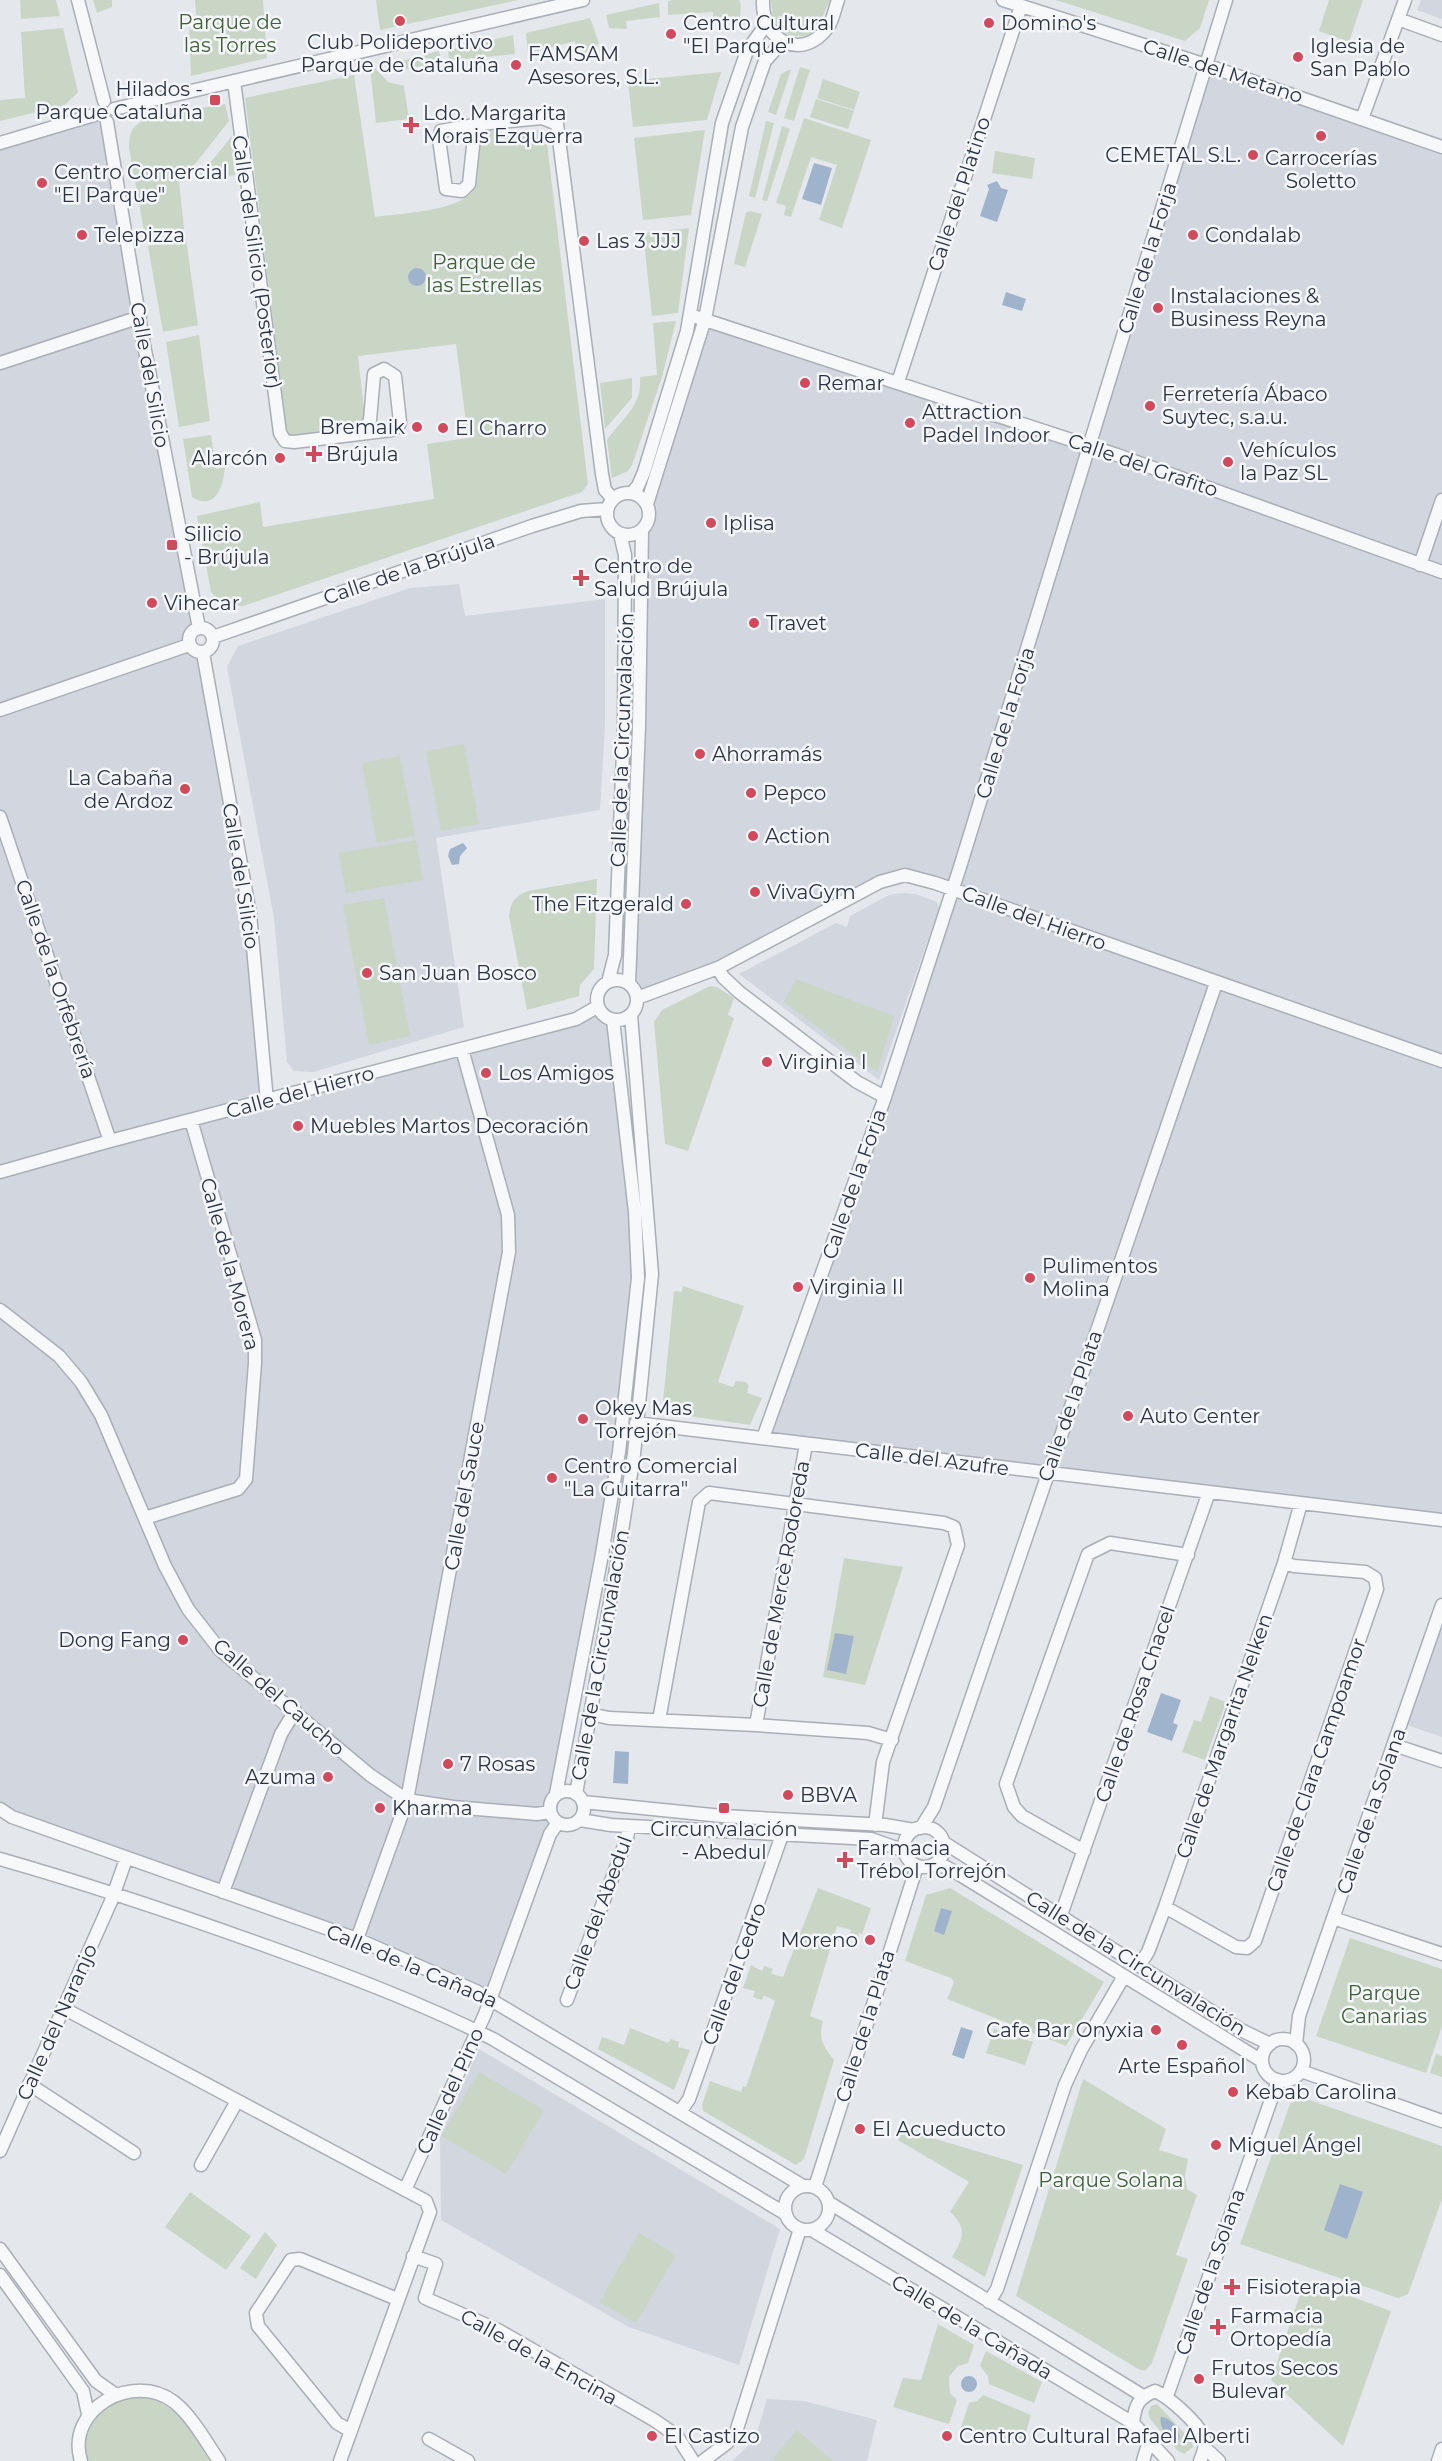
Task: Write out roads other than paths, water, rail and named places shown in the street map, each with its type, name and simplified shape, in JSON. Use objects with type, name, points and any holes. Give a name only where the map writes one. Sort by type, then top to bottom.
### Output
[{"type":"street","points":[[78,0],[114,115],[107,122],[102,122],[94,115]]},
{"type":"street","points":[[94,115],[98,103],[109,105],[234,81],[583,0]]},
{"type":"street","points":[[632,493],[644,472],[690,315],[722,123],[747,51],[765,26],[763,0]]},
{"type":"street","points":[[765,26],[782,42],[796,44],[820,36],[829,25],[838,0]]},
{"type":"street","name":"Calle del Metano","points":[[1003,0],[1206,65],[1442,147]]},
{"type":"street","name":"Calle de la Forja","points":[[763,1438],[885,1097],[953,889],[1226,0]]},
{"type":"street","points":[[1362,119],[1405,0]]},
{"type":"street","name":"Calle del Platino","points":[[898,381],[1021,6]]},
{"type":"street","points":[[1398,19],[1442,35]]},
{"type":"street","points":[[480,124],[473,144],[469,184],[462,190],[446,189],[439,139],[441,131],[480,124],[542,118],[553,120],[559,131],[602,474],[610,504],[610,526],[620,534],[631,535],[642,530],[649,520],[647,504],[705,319],[742,127],[765,61],[782,42]]},
{"type":"street","name":"Calle del Silicio (Posterior)","points":[[234,81],[280,433],[285,441],[363,433]]},
{"type":"street","points":[[0,143],[94,115]]},
{"type":"street","name":"Calle del Silicio","points":[[107,122],[140,317],[198,628]]},
{"type":"street","points":[[690,315],[705,319]]},
{"type":"street","points":[[0,363],[140,317]]},
{"type":"street","name":"Calle del Grafito","points":[[705,319],[1090,446],[1442,572]]},
{"type":"street","points":[[384,369],[395,376],[400,422],[398,427],[392,430],[363,433],[370,420],[374,374],[384,369]]},
{"type":"street","points":[[610,504],[621,494],[632,493],[641,497],[647,504]]},
{"type":"street","points":[[1420,564],[1442,500]]},
{"type":"street","name":"Calle de la Brújula","points":[[213,637],[532,526],[610,504]]},
{"type":"street","name":"Calle de la Circunvalación","points":[[629,984],[639,726],[642,530]]},
{"type":"street","name":"Calle de la Circunvalación","points":[[608,982],[615,955],[624,726],[625,555],[620,534]]},
{"type":"street","points":[[198,628],[205,628],[213,637],[209,650],[203,653],[197,652],[189,645],[192,631],[198,628]]},
{"type":"street","points":[[0,710],[189,645]]},
{"type":"street","name":"Calle del Silicio","points":[[203,653],[250,915],[267,1101]]},
{"type":"street","name":"Calle de la Orfebrería","points":[[0,817],[110,1141]]},
{"type":"street","name":"Calle del Hierro","points":[[637,998],[718,968],[894,876],[916,876],[1442,1061]]},
{"type":"street","points":[[718,968],[723,977],[739,992],[857,1082],[885,1097]]},
{"type":"street","points":[[618,980],[629,984],[637,998],[631,1015],[622,1020],[613,1020],[603,1016],[597,1007],[598,992],[608,982],[618,980]]},
{"type":"street","name":"Calle de la Plata","points":[[918,1829],[934,1807],[1216,983]]},
{"type":"street","name":"Calle del Hierro","points":[[0,1172],[576,1019],[597,1007]]},
{"type":"street","name":"Calle de la Circunvalación","points":[[631,1015],[652,1260],[636,1423],[618,1563],[590,1714],[580,1798],[723,1816],[918,1829]]},
{"type":"street","name":"Calle de la Circunvalación","points":[[556,1794],[601,1560],[619,1452],[638,1278],[635,1212],[613,1020]]},
{"type":"street","name":"Calle del Sauce","points":[[357,1939],[407,1800],[509,1252],[508,1215],[462,1049]]},
{"type":"street","name":"Calle de la Morera","points":[[145,1518],[238,1489],[246,1479],[255,1340],[191,1120]]},
{"type":"street","name":"Calle del Caucho","points":[[0,1310],[59,1356],[81,1382],[101,1415],[165,1566],[188,1609],[220,1650],[370,1774],[407,1800],[453,1807],[537,1814],[549,1812]]},
{"type":"street","name":"Calle del Azufre","points":[[636,1423],[1442,1520]]},
{"type":"street","name":"Calle de Mercè Rodoreda","points":[[756,1725],[806,1444]]},
{"type":"street","name":"Calle de Rosa Chacel","points":[[1061,1915],[1141,1680],[1209,1492]]},
{"type":"street","points":[[659,1720],[699,1502],[710,1493],[944,1523],[954,1527],[958,1545],[883,1762],[875,1825]]},
{"type":"street","name":"Calle de Margarita Nelken","points":[[1139,1966],[1148,1952],[1165,1906],[1284,1563],[1301,1503]]},
{"type":"street","points":[[1084,1851],[1022,1816],[1014,1807],[1006,1784],[1052,1651],[1088,1554],[1110,1542],[1188,1555]]},
{"type":"street","name":"Calle de Clara Campoamor","points":[[1165,1906],[1236,1947],[1247,1948],[1255,1941],[1377,1589],[1375,1578],[1365,1572],[1294,1566],[1284,1563]]},
{"type":"street","name":"Calle de la Solana","points":[[1296,2044],[1299,2016],[1442,1605]]},
{"type":"street","points":[[223,1892],[281,1734],[295,1711]]},
{"type":"street","points":[[590,1714],[868,1733],[892,1740]]},
{"type":"street","points":[[1394,1745],[1442,1761]]},
{"type":"street","points":[[570,1791],[580,1798],[584,1811],[580,1820],[573,1825],[557,1824],[549,1812],[551,1800],[556,1794],[570,1791]]},
{"type":"street","name":"Calle de la Cañada","points":[[0,1809],[12,1816],[126,1858],[357,1939],[491,1998],[809,2187]]},
{"type":"street","points":[[580,1820],[629,1826],[871,1839],[905,1851]]},
{"type":"street","name":"Calle del Pino","points":[[405,2190],[491,1998],[550,1834],[557,1824]]},
{"type":"street","name":"Calle del Abedul","points":[[567,2000],[627,1838],[629,1826]]},
{"type":"street","points":[[918,1829],[935,1831],[943,1842],[944,1851],[934,1865],[917,1866],[907,1857],[905,1851],[908,1836],[918,1829]]},
{"type":"street","name":"Calle del Cedro","points":[[681,2112],[689,2099],[782,1835]]},
{"type":"street","name":"Calle de la Circunvalación","points":[[943,1842],[1243,2031],[1270,2044]]},
{"type":"street","name":"Calle de la Cañada","points":[[0,1858],[115,1892],[330,1969],[477,2031],[786,2214]]},
{"type":"street","points":[[115,1892],[126,1858]]},
{"type":"street","name":"Calle de la Circunvalación","points":[[934,1865],[946,1867],[962,1876],[1262,2061]]},
{"type":"street","name":"Calle de la Plata","points":[[809,2187],[917,1866]]},
{"type":"street","name":"Calle del Naranjo","points":[[0,2151],[115,1892]]},
{"type":"street","points":[[1333,1918],[1442,1954]]},
{"type":"street","points":[[989,2302],[997,2289],[1065,2085],[1081,2050],[1124,1976]]},
{"type":"street","points":[[63,2008],[426,2201],[430,2212],[340,2461]]},
{"type":"street","name":"Calle de la Solana","points":[[1283,2039],[1299,2016]]},
{"type":"street","points":[[1283,2039],[1296,2044],[1303,2057],[1300,2071],[1286,2081],[1270,2076],[1262,2061],[1270,2044],[1283,2039]]},
{"type":"street","points":[[1300,2071],[1442,2121]]},
{"type":"street","name":"Calle de la Solana","points":[[1167,2396],[1278,2080]]},
{"type":"street","points":[[29,2084],[134,2153]]},
{"type":"street","points":[[201,2165],[237,2101]]},
{"type":"street","points":[[809,2187],[826,2196],[828,2202],[828,2216],[818,2227],[806,2229],[794,2226],[786,2214],[788,2196],[809,2187]]},
{"type":"street","name":"Calle de la Cañada","points":[[828,2202],[1143,2396]]},
{"type":"street","points":[[703,2461],[727,2443],[739,2425],[806,2229]]},
{"type":"street","name":"Calle de la Cañada","points":[[806,2229],[1133,2423],[1168,2461]]},
{"type":"street","points":[[0,2248],[96,2380],[116,2395]]},
{"type":"street","name":"Calle de la Encina","points":[[414,2256],[436,2264],[425,2298],[498,2330],[654,2420],[677,2436],[693,2461]]},
{"type":"street","points":[[351,2432],[338,2423],[258,2326],[256,2313],[291,2260],[300,2259],[397,2299]]},
{"type":"street","points":[[0,2275],[83,2391],[88,2414]]},
{"type":"street","points":[[81,2461],[78,2447],[81,2428],[88,2414],[100,2402],[116,2395],[138,2391],[159,2394],[174,2402],[219,2461]]},
{"type":"street","points":[[1133,2423],[1134,2406],[1143,2396],[1155,2391],[1167,2396],[1204,2438],[1205,2448],[1200,2461]]},
{"type":"street","points":[[429,2439],[468,2461]]},
{"type":"street","points":[[1143,2461],[1149,2441]]},
{"type":"street","points":[[1205,2448],[1219,2461]]},
{"type":"street","points":[[1438,2461],[1442,2449]]},
{"type":"water","points":[[814,163],[832,168],[821,205],[802,199]]},
{"type":"water","points":[[997,181],[1001,188],[1008,190],[997,222],[980,216],[989,189],[987,185]]},
{"type":"water","points":[[413,268],[421,268],[426,273],[424,284],[413,286],[408,281],[408,273]]},
{"type":"water","points":[[1006,292],[1026,299],[1022,311],[1002,305]]},
{"type":"water","points":[[463,843],[467,848],[460,856],[459,864],[452,865],[448,856],[450,849]]},
{"type":"water","points":[[835,1633],[854,1636],[846,1674],[827,1670]]},
{"type":"water","points":[[1161,1693],[1181,1700],[1173,1723],[1178,1725],[1172,1741],[1147,1732]]},
{"type":"water","points":[[615,1751],[629,1752],[628,1784],[613,1783]]},
{"type":"water","points":[[941,1908],[952,1911],[944,1935],[934,1931]]},
{"type":"water","points":[[961,2027],[973,2031],[964,2059],[952,2055]]},
{"type":"water","points":[[1340,2184],[1363,2192],[1347,2239],[1324,2230]]},
{"type":"water","points":[[966,2376],[972,2376],[977,2384],[975,2390],[966,2392],[961,2387],[961,2381]]},
{"type":"water","points":[[1161,2417],[1175,2425],[1179,2432],[1179,2440],[1165,2432],[1161,2425]]},
{"type":"place","name":"Club Polideportivo Parque de Cataluña","points":[[400,21]]},
{"type":"place","name":"Domino's","points":[[989,23]]},
{"type":"place","name":"Centro Cultural \"El Parque\"","points":[[671,34]]},
{"type":"place","name":"Iglesia de San Pablo","points":[[1298,57]]},
{"type":"place","name":"FAMSAM Asesores, S.L.","points":[[516,65]]},
{"type":"place","name":"Hilados - Parque Cataluña","points":[[215,100]]},
{"type":"place","name":"Ldo. Margarita Morais Ezquerra","points":[[411,125]]},
{"type":"place","name":"Carrocerías Soletto","points":[[1321,136]]},
{"type":"place","name":"CEMETAL S.L.","points":[[1253,155]]},
{"type":"place","name":"Centro Comercial \"El Parque\"","points":[[42,183]]},
{"type":"place","name":"Telepizza","points":[[82,235]]},
{"type":"place","name":"Condalab","points":[[1193,235]]},
{"type":"place","name":"Las 3 JJJ","points":[[584,241]]},
{"type":"place","name":"Instalaciones & Business Reyna","points":[[1158,308]]},
{"type":"place","name":"Remar","points":[[805,383]]},
{"type":"place","name":"Ferretería Ábaco Suytec, s.a.u.","points":[[1150,406]]},
{"type":"place","name":"Attraction Padel Indoor","points":[[910,423]]},
{"type":"place","name":"Bremaik","points":[[417,427]]},
{"type":"place","name":"El Charro","points":[[443,428]]},
{"type":"place","name":"Brújula","points":[[314,454]]},
{"type":"place","name":"Alarcón","points":[[280,458]]},
{"type":"place","name":"Vehículos la Paz SL","points":[[1228,462]]},
{"type":"place","name":"Iplisa","points":[[711,523]]},
{"type":"place","name":"Silicio - Brújula","points":[[172,545]]},
{"type":"place","name":"Centro de Salud Brújula","points":[[581,578]]},
{"type":"place","name":"Vihecar","points":[[152,603]]},
{"type":"place","name":"Travet","points":[[754,623]]},
{"type":"place","name":"Ahorramás","points":[[700,754]]},
{"type":"place","name":"La Cabaña de Ardoz","points":[[185,789]]},
{"type":"place","name":"Pepco","points":[[751,793]]},
{"type":"place","name":"Action","points":[[753,836]]},
{"type":"place","name":"VivaGym","points":[[755,892]]},
{"type":"place","name":"The Fitzgerald","points":[[686,904]]},
{"type":"place","name":"San Juan Bosco","points":[[367,973]]},
{"type":"place","name":"Virginia I","points":[[767,1062]]},
{"type":"place","name":"Los Amigos","points":[[486,1073]]},
{"type":"place","name":"Muebles Martos Decoración","points":[[298,1126]]},
{"type":"place","name":"Pulimentos Molina","points":[[1030,1278]]},
{"type":"place","name":"Virginia II","points":[[798,1287]]},
{"type":"place","name":"Auto Center","points":[[1128,1416]]},
{"type":"place","name":"Okey Mas Torrejón","points":[[583,1419]]},
{"type":"place","name":"Centro Comercial \"La Guitarra\"","points":[[552,1478]]},
{"type":"place","name":"Dong Fang","points":[[183,1640]]},
{"type":"place","name":"7 Rosas","points":[[448,1764]]},
{"type":"place","name":"Azuma","points":[[328,1777]]},
{"type":"place","name":"BBVA","points":[[788,1795]]},
{"type":"place","name":"Kharma","points":[[380,1808]]},
{"type":"place","name":"Circunvalación - Abedul","points":[[724,1808]]},
{"type":"place","name":"Farmacia Trébol Torrejón","points":[[845,1860]]},
{"type":"place","name":"Moreno","points":[[870,1940]]},
{"type":"place","name":"Cafe Bar Onyxia","points":[[1156,2030]]},
{"type":"place","name":"Arte Español","points":[[1182,2045]]},
{"type":"place","name":"Kebab Carolina","points":[[1233,2092]]},
{"type":"place","name":"El Acueducto","points":[[860,2129]]},
{"type":"place","name":"Miguel Ángel","points":[[1216,2145]]},
{"type":"place","name":"Fisioterapia","points":[[1232,2287]]},
{"type":"place","name":"Farmacia Ortopedía","points":[[1218,2327]]},
{"type":"place","name":"Frutos Secos Bulevar","points":[[1199,2379]]},
{"type":"place","name":"El Castizo","points":[[652,2436]]},
{"type":"place","name":"Centro Cultural Rafael Alberti","points":[[947,2436]]},
{"type":"park label","name":"Parque de las Torres","points":[[230,34]]},
{"type":"park label","name":"Parque de las Estrellas","points":[[484,274]]},
{"type":"park label","name":"Parque Canarias","points":[[1384,2004]]},
{"type":"park label","name":"Parque Solana","points":[[1111,2180]]}]
